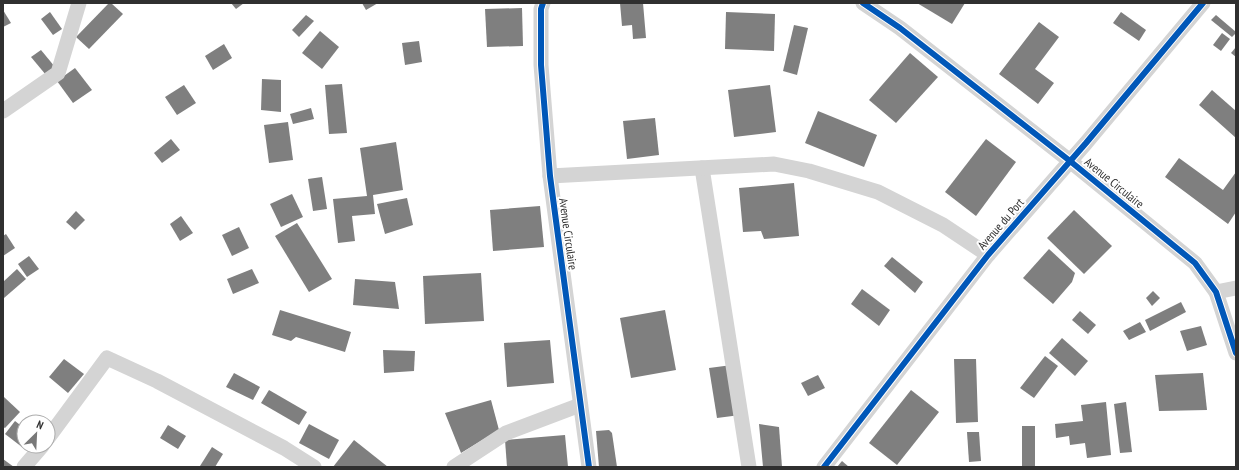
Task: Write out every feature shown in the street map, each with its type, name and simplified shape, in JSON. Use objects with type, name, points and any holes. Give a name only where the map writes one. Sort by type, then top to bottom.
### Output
[{"type":"street","points":[[3,110],[58,73],[80,3]]},
{"type":"street","name":"Avenue Circulaire","points":[[542,3],[541,65],[550,176],[589,467]]},
{"type":"street","name":"Avenue Circulaire","points":[[863,3],[900,28],[1070,162],[1194,263],[1216,292],[1236,353]]},
{"type":"street","name":"Avenue du Port","points":[[824,467],[988,255],[1070,162],[1202,3]]},
{"type":"street","points":[[550,176],[774,164],[809,171],[878,192],[943,224],[988,255]]},
{"type":"street","points":[[702,168],[749,467]]},
{"type":"street","points":[[1216,292],[1236,288]]},
{"type":"street","points":[[56,427],[107,358],[157,381],[284,448],[314,467]]},
{"type":"street","points":[[454,467],[506,434],[580,406]]},
{"type":"street","points":[[24,467],[35,454]]},
{"type":"building","points":[[109,3],[111,3],[123,14],[89,49],[76,37]]},
{"type":"building","points":[[231,3],[244,3],[236,9]]},
{"type":"building","points":[[362,3],[378,3],[366,10]]},
{"type":"building","points":[[620,3],[643,3],[646,38],[633,39],[632,25],[622,26]]},
{"type":"building","points":[[917,3],[965,3],[952,24]]},
{"type":"building","points":[[522,8],[523,46],[487,47],[485,9]]},
{"type":"building","points":[[3,10],[11,23],[3,27]]},
{"type":"building","points":[[50,12],[62,29],[53,35],[41,19]]},
{"type":"building","points":[[726,12],[775,14],[774,51],[725,49]]},
{"type":"building","points":[[1121,12],[1146,30],[1139,41],[1113,23]]},
{"type":"building","points":[[306,15],[314,21],[299,37],[292,30]]},
{"type":"building","points":[[1216,15],[1236,32],[1232,37],[1211,20]]},
{"type":"building","points":[[1039,22],[1059,37],[1035,69],[1054,83],[1038,104],[999,74]]},
{"type":"building","points":[[794,25],[808,28],[797,75],[783,71]]},
{"type":"building","points":[[320,31],[339,47],[322,69],[302,53]]},
{"type":"building","points":[[1222,33],[1230,39],[1221,51],[1213,45]]},
{"type":"building","points":[[419,41],[422,62],[405,65],[402,43]]},
{"type":"building","points":[[224,44],[232,58],[213,70],[205,56]]},
{"type":"building","points":[[1236,47],[1236,57],[1231,53]]},
{"type":"building","points":[[41,50],[55,67],[46,75],[31,57]]},
{"type":"building","points":[[910,53],[938,77],[896,123],[869,100]]},
{"type":"building","points":[[75,68],[92,90],[73,103],[57,81]]},
{"type":"building","points":[[262,79],[281,80],[281,112],[261,110]]},
{"type":"building","points":[[342,84],[347,133],[329,134],[325,85]]},
{"type":"building","points":[[184,85],[196,103],[177,115],[165,97]]},
{"type":"building","points":[[770,85],[776,132],[734,137],[728,90]]},
{"type":"building","points":[[1212,90],[1236,111],[1236,138],[1199,105]]},
{"type":"building","points":[[311,108],[314,119],[293,124],[290,114]]},
{"type":"building","points":[[818,111],[877,135],[864,167],[805,143]]},
{"type":"building","points":[[655,118],[659,155],[627,159],[623,121]]},
{"type":"building","points":[[288,122],[293,160],[269,163],[264,125]]},
{"type":"building","points":[[171,139],[180,150],[162,163],[154,153]]},
{"type":"building","points":[[986,139],[1016,162],[976,216],[945,192]]},
{"type":"building","points":[[396,142],[403,190],[373,195],[375,214],[352,216],[355,241],[338,243],[333,199],[367,196],[360,148]]},
{"type":"building","points":[[1179,158],[1223,190],[1236,172],[1236,212],[1228,224],[1165,177]]},
{"type":"building","points":[[322,177],[327,209],[313,211],[308,179]]},
{"type":"building","points":[[794,183],[799,236],[764,239],[761,231],[743,232],[739,188]]},
{"type":"building","points":[[292,194],[303,217],[281,227],[270,204]]},
{"type":"building","points":[[407,198],[413,225],[385,234],[377,204]]},
{"type":"building","points":[[540,206],[544,247],[493,251],[490,210]]},
{"type":"building","points":[[1074,210],[1112,246],[1084,274],[1047,238]]},
{"type":"building","points":[[76,211],[85,220],[75,230],[66,222]]},
{"type":"building","points":[[181,216],[193,233],[180,241],[170,224]]},
{"type":"building","points":[[297,223],[332,279],[309,292],[275,236]]},
{"type":"building","points":[[239,227],[249,248],[232,256],[222,235]]},
{"type":"building","points":[[6,234],[15,248],[3,256],[3,236]]},
{"type":"building","points":[[1049,249],[1075,273],[1072,282],[1053,304],[1023,278]]},
{"type":"building","points":[[29,256],[39,269],[27,277],[18,264]]},
{"type":"building","points":[[892,257],[923,282],[915,293],[884,266]]},
{"type":"building","points":[[17,269],[26,279],[4,298],[3,282]]},
{"type":"building","points":[[252,269],[259,283],[233,294],[227,279]]},
{"type":"building","points":[[481,273],[484,321],[425,324],[423,276]]},
{"type":"building","points":[[355,279],[395,282],[399,309],[353,305]]},
{"type":"building","points":[[862,289],[890,310],[879,326],[851,304]]},
{"type":"building","points":[[1153,291],[1160,298],[1152,306],[1146,298]]},
{"type":"building","points":[[1181,302],[1186,312],[1150,331],[1145,320]]},
{"type":"building","points":[[280,310],[351,332],[345,352],[296,337],[291,341],[272,335]]},
{"type":"building","points":[[665,310],[676,370],[631,378],[620,318]]},
{"type":"building","points":[[1080,311],[1096,325],[1088,334],[1072,320]]},
{"type":"building","points":[[1140,322],[1146,332],[1129,340],[1123,331]]},
{"type":"building","points":[[1201,326],[1207,345],[1187,351],[1180,331]]},
{"type":"building","points":[[1062,338],[1088,361],[1075,376],[1049,353]]},
{"type":"building","points":[[550,340],[554,383],[507,387],[504,343]]},
{"type":"building","points":[[383,350],[415,351],[414,371],[384,373]]},
{"type":"building","points":[[1045,356],[1058,366],[1034,398],[1020,388]]},
{"type":"building","points":[[64,359],[84,374],[68,393],[49,377]]},
{"type":"building","points":[[954,359],[976,359],[978,422],[956,423]]},
{"type":"building","points":[[732,365],[740,415],[717,418],[709,368]]},
{"type":"building","points":[[234,373],[260,387],[253,400],[226,387]]},
{"type":"building","points":[[1203,373],[1207,410],[1159,411],[1155,375]]},
{"type":"building","points":[[818,375],[825,388],[808,396],[801,383]]},
{"type":"building","points":[[269,390],[307,412],[299,425],[261,403]]},
{"type":"building","points":[[911,390],[939,412],[897,465],[869,443]]},
{"type":"building","points":[[4,397],[20,412],[16,414],[16,416],[5,428],[3,427]]},
{"type":"building","points":[[491,400],[499,430],[461,453],[445,413]]},
{"type":"building","points":[[1106,402],[1111,455],[1087,458],[1085,443],[1070,445],[1069,436],[1056,438],[1055,424],[1083,421],[1081,405]]},
{"type":"building","points":[[1126,402],[1132,452],[1120,453],[1114,404]]},
{"type":"building","points":[[15,421],[16,422],[16,442],[5,434]]},
{"type":"building","points":[[309,424],[339,440],[329,459],[299,443]]},
{"type":"building","points":[[759,424],[779,427],[782,467],[763,467]]},
{"type":"building","points":[[168,425],[186,436],[178,449],[160,438]]},
{"type":"building","points":[[1022,426],[1035,426],[1035,467],[1022,467]]},
{"type":"building","points":[[609,430],[612,433],[617,467],[599,467],[596,431]]},
{"type":"building","points":[[967,432],[979,432],[981,461],[969,462]]},
{"type":"building","points":[[565,435],[568,467],[507,467],[505,440]]},
{"type":"building","points":[[354,440],[388,467],[333,467]]},
{"type":"building","points":[[212,447],[223,454],[215,467],[200,466]]},
{"type":"building","points":[[3,459],[14,467],[3,467]]},
{"type":"building","points":[[842,461],[849,467],[837,467]]},
{"type":"cycle path","points":[[543,3],[541,9],[541,65],[550,176],[589,467]]},
{"type":"cycle path","points":[[863,3],[900,28],[1070,161],[1195,263],[1216,292],[1236,353]]},
{"type":"cycle path","points":[[824,467],[988,255],[1086,143],[1203,3]]}]
